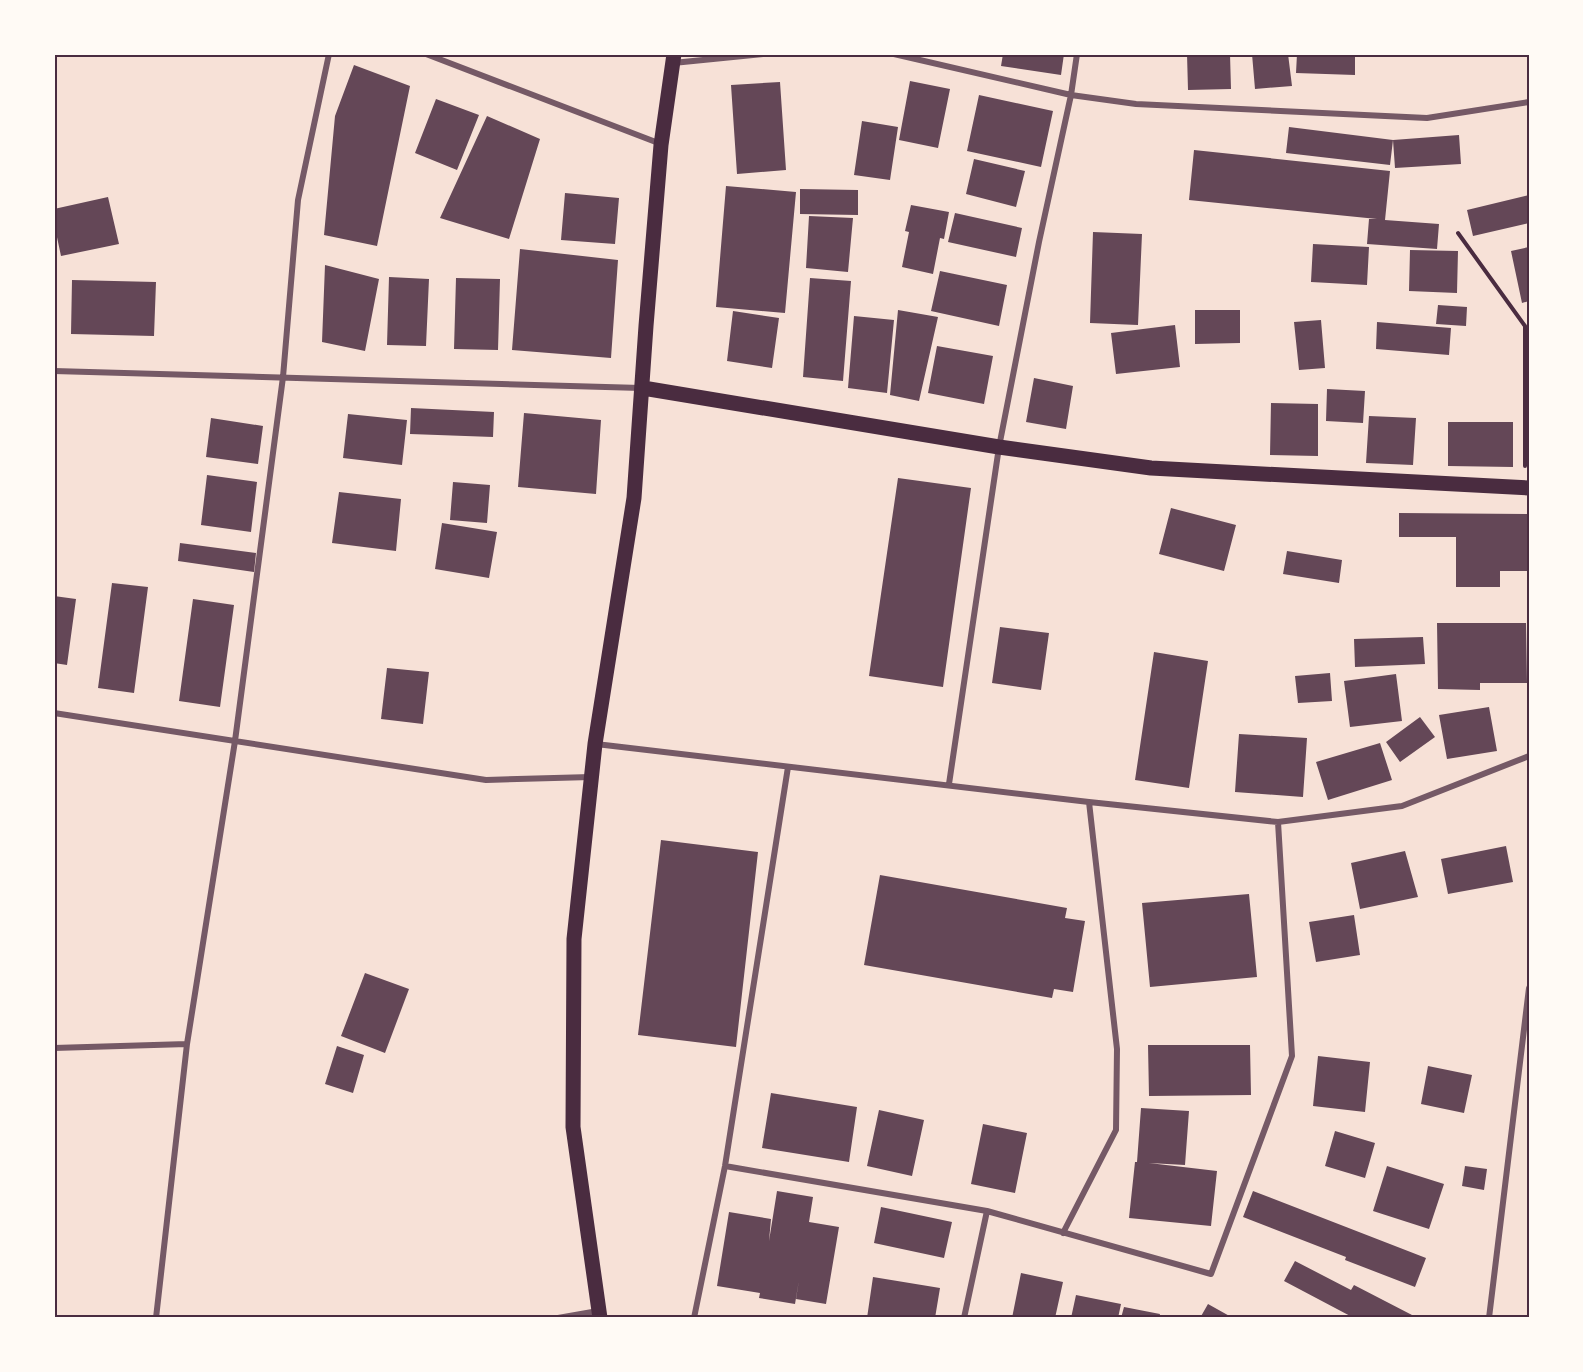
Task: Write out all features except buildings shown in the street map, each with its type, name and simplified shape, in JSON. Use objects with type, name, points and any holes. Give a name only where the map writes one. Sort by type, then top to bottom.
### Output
[{"type":"main road","points":[[599,1314],[573,1127],[574,939],[595,744],[634,498],[661,145],[673,58]]},
{"type":"main road","points":[[643,388],[999,447],[1151,468],[1527,488]]},
{"type":"street","points":[[156,1318],[187,1044],[235,741],[283,377],[298,200],[329,54]]},
{"type":"street","points":[[426,54],[661,145]]},
{"type":"street","points":[[673,58],[763,54]]},
{"type":"street","points":[[894,54],[1071,95],[1136,104],[1427,118],[1529,102]]},
{"type":"street","points":[[949,784],[999,447],[1039,242],[1071,95],[1077,54]]},
{"type":"street","points":[[54,371],[643,388]]},
{"type":"street","points":[[54,713],[486,780],[592,777]]},
{"type":"street","points":[[595,744],[1278,822],[1402,806],[1529,756]]},
{"type":"street","points":[[694,1318],[725,1166],[788,767]]},
{"type":"street","points":[[1063,1233],[1116,1130],[1117,1049],[1089,802]]},
{"type":"street","points":[[725,1166],[987,1211],[1211,1274],[1292,1056],[1278,822]]},
{"type":"street","points":[[1489,1318],[1529,988]]},
{"type":"street","points":[[54,1048],[187,1044]]},
{"type":"street","points":[[964,1318],[987,1211]]},
{"type":"street","points":[[558,1318],[599,1314]]},
{"type":"path","points":[[1458,233],[1525,326],[1527,488]]}]
